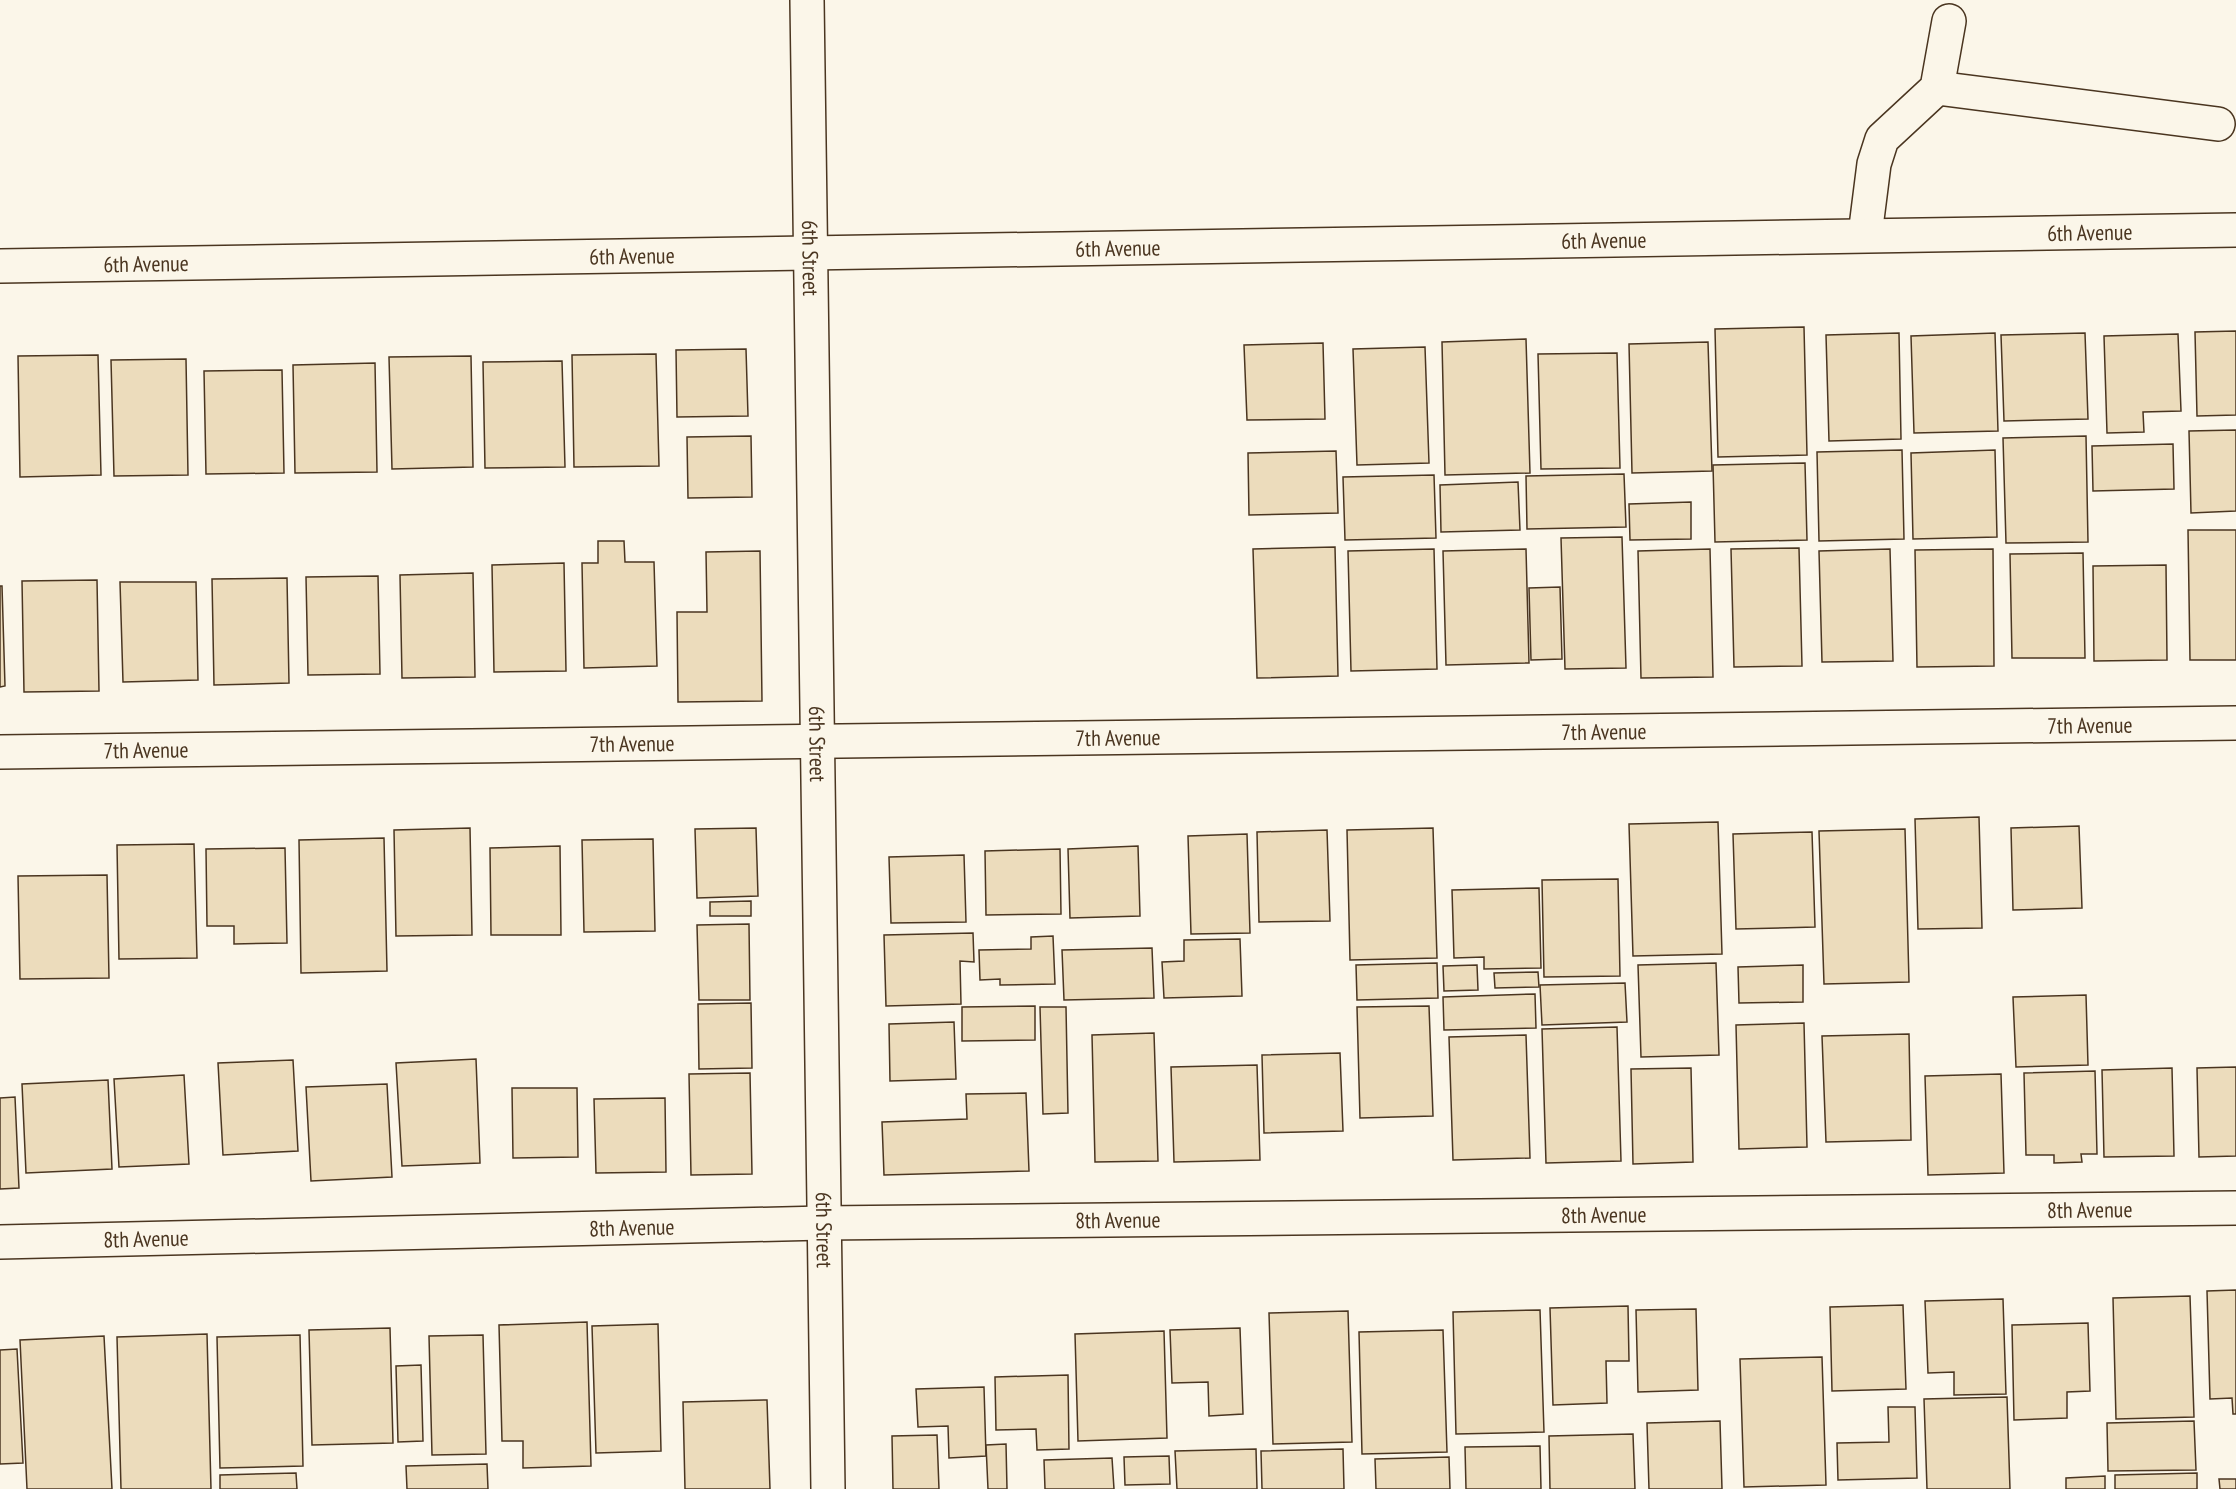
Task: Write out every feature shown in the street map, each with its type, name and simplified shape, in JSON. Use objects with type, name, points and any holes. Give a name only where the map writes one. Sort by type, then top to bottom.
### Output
[{"type":"street","name":"6th Street","points":[[807,0],[828,1489]]},
{"type":"street","points":[[1865,235],[1874,164],[1882,139],[1937,87],[1949,21]]},
{"type":"street","points":[[1937,87],[2218,123]]},
{"type":"street","name":"6th Avenue","points":[[0,266],[2236,230]]},
{"type":"street","name":"7th Avenue","points":[[0,752],[2236,723]]},
{"type":"street","name":"8th Avenue","points":[[0,1242],[823,1223],[2236,1208]]},
{"type":"building","points":[[1804,327],[1807,455],[1718,457],[1715,329]]},
{"type":"building","points":[[2236,331],[2236,415],[2197,416],[2195,332]]},
{"type":"building","points":[[1899,333],[1901,439],[1829,441],[1826,335]]},
{"type":"building","points":[[1995,333],[1998,431],[1914,433],[1911,336]]},
{"type":"building","points":[[2085,333],[2088,419],[2004,421],[2001,335]]},
{"type":"building","points":[[2178,334],[2181,411],[2143,412],[2144,432],[2107,433],[2104,336]]},
{"type":"building","points":[[1526,339],[1530,473],[1445,475],[1442,342]]},
{"type":"building","points":[[1708,342],[1712,471],[1632,473],[1629,344]]},
{"type":"building","points":[[1323,343],[1325,419],[1247,420],[1244,345]]},
{"type":"building","points":[[1425,347],[1429,463],[1357,465],[1353,349]]},
{"type":"building","points":[[746,349],[748,416],[677,417],[676,350]]},
{"type":"building","points":[[1617,353],[1620,468],[1541,469],[1538,354]]},
{"type":"building","points":[[656,354],[659,466],[574,467],[572,355]]},
{"type":"building","points":[[98,355],[101,475],[20,477],[18,356]]},
{"type":"building","points":[[471,356],[473,467],[392,469],[389,357]]},
{"type":"building","points":[[186,359],[188,475],[114,476],[111,360]]},
{"type":"building","points":[[562,361],[565,467],[485,468],[483,362]]},
{"type":"building","points":[[375,363],[377,472],[295,473],[293,365]]},
{"type":"building","points":[[282,370],[284,473],[206,474],[204,371]]},
{"type":"building","points":[[2236,430],[2236,511],[2191,513],[2189,431]]},
{"type":"building","points":[[751,436],[752,497],[688,498],[687,437]]},
{"type":"building","points":[[2086,436],[2088,542],[2006,543],[2003,438]]},
{"type":"building","points":[[2173,444],[2174,489],[2093,491],[2092,446]]},
{"type":"building","points":[[1902,450],[1904,539],[1819,541],[1817,452]]},
{"type":"building","points":[[1995,450],[1997,537],[1913,539],[1911,453]]},
{"type":"building","points":[[1336,451],[1338,513],[1249,515],[1248,453]]},
{"type":"building","points":[[1805,463],[1807,540],[1715,542],[1713,465]]},
{"type":"building","points":[[1624,474],[1626,527],[1527,529],[1526,476]]},
{"type":"building","points":[[1434,475],[1436,538],[1345,540],[1343,477]]},
{"type":"building","points":[[1518,482],[1520,530],[1441,532],[1440,485]]},
{"type":"building","points":[[1691,502],[1691,539],[1630,540],[1629,504]]},
{"type":"building","points":[[2188,530],[2236,530],[2236,660],[2190,660]]},
{"type":"building","points":[[1622,537],[1626,668],[1565,669],[1561,538]]},
{"type":"building","points":[[598,541],[624,541],[625,562],[654,562],[657,666],[584,668],[582,563],[598,563]]},
{"type":"building","points":[[1335,547],[1338,676],[1257,678],[1253,549]]},
{"type":"building","points":[[1799,548],[1802,666],[1734,667],[1731,549]]},
{"type":"building","points":[[1434,549],[1437,669],[1351,671],[1348,551]]},
{"type":"building","points":[[1526,549],[1529,663],[1446,665],[1443,551]]},
{"type":"building","points":[[1710,549],[1713,677],[1641,678],[1638,551]]},
{"type":"building","points":[[1890,549],[1893,661],[1822,662],[1819,551]]},
{"type":"building","points":[[1993,549],[1994,666],[1917,667],[1915,550]]},
{"type":"building","points":[[760,551],[762,701],[678,702],[677,612],[707,612],[706,552]]},
{"type":"building","points":[[2083,553],[2085,658],[2012,658],[2010,554]]},
{"type":"building","points":[[564,563],[566,671],[494,672],[492,565]]},
{"type":"building","points":[[2166,565],[2167,660],[2094,661],[2093,566]]},
{"type":"building","points":[[473,573],[475,677],[402,678],[400,575]]},
{"type":"building","points":[[378,576],[380,674],[308,675],[306,577]]},
{"type":"building","points":[[287,578],[289,683],[214,685],[212,579]]},
{"type":"building","points":[[97,580],[99,691],[24,692],[22,581]]},
{"type":"building","points":[[120,582],[196,582],[198,680],[123,682]]},
{"type":"building","points":[[0,586],[2,586],[5,686],[0,687]]},
{"type":"building","points":[[1560,587],[1562,659],[1531,660],[1529,588]]},
{"type":"building","points":[[1979,817],[1982,928],[1918,929],[1915,819]]},
{"type":"building","points":[[1718,822],[1722,954],[1633,956],[1629,824]]},
{"type":"building","points":[[2079,826],[2082,908],[2013,910],[2011,828]]},
{"type":"building","points":[[470,828],[472,935],[396,936],[394,830]]},
{"type":"building","points":[[756,828],[758,896],[697,898],[695,829]]},
{"type":"building","points":[[1433,828],[1437,958],[1350,960],[1347,830]]},
{"type":"building","points":[[1905,829],[1909,982],[1824,984],[1819,831]]},
{"type":"building","points":[[1327,830],[1330,921],[1259,922],[1257,832]]},
{"type":"building","points":[[1812,832],[1815,927],[1736,929],[1733,834]]},
{"type":"building","points":[[1247,834],[1250,933],[1191,934],[1188,836]]},
{"type":"building","points":[[384,838],[387,971],[301,973],[299,840]]},
{"type":"building","points":[[653,839],[655,931],[584,932],[582,840]]},
{"type":"building","points":[[194,844],[197,958],[119,959],[117,845]]},
{"type":"building","points":[[560,846],[561,935],[491,935],[490,848]]},
{"type":"building","points":[[1138,846],[1140,916],[1070,918],[1068,849]]},
{"type":"building","points":[[285,848],[287,943],[234,944],[234,926],[207,926],[206,849]]},
{"type":"building","points":[[1060,849],[1061,914],[986,915],[985,851]]},
{"type":"building","points":[[964,855],[966,922],[891,923],[889,857]]},
{"type":"building","points":[[107,875],[109,978],[20,979],[18,876]]},
{"type":"building","points":[[1618,879],[1620,976],[1544,977],[1542,880]]},
{"type":"building","points":[[1539,888],[1541,968],[1484,969],[1484,957],[1454,958],[1452,890]]},
{"type":"building","points":[[751,901],[751,916],[710,916],[710,902]]},
{"type":"building","points":[[749,924],[750,1000],[699,1000],[697,925]]},
{"type":"building","points":[[973,933],[974,962],[960,961],[961,1004],[886,1006],[884,935]]},
{"type":"building","points":[[1053,936],[1055,984],[1000,985],[1000,979],[980,980],[979,950],[1031,949],[1031,937]]},
{"type":"building","points":[[1240,939],[1242,996],[1164,998],[1162,962],[1184,961],[1184,940]]},
{"type":"building","points":[[1152,948],[1154,998],[1064,1000],[1062,950]]},
{"type":"building","points":[[1437,963],[1438,998],[1357,1000],[1356,965]]},
{"type":"building","points":[[1716,963],[1719,1055],[1641,1057],[1638,965]]},
{"type":"building","points":[[1477,965],[1478,990],[1444,991],[1443,966]]},
{"type":"building","points":[[1803,965],[1803,1002],[1739,1003],[1738,967]]},
{"type":"building","points":[[1538,972],[1539,987],[1495,988],[1494,973]]},
{"type":"building","points":[[1625,983],[1627,1022],[1542,1025],[1540,985]]},
{"type":"building","points":[[1535,994],[1536,1028],[1444,1030],[1443,997]]},
{"type":"building","points":[[2086,995],[2088,1065],[2016,1067],[2013,997]]},
{"type":"building","points":[[751,1003],[752,1068],[699,1069],[698,1004]]},
{"type":"building","points":[[1035,1006],[1035,1040],[962,1041],[962,1007]]},
{"type":"building","points":[[1429,1006],[1433,1116],[1360,1118],[1357,1007]]},
{"type":"building","points":[[1040,1007],[1066,1007],[1068,1113],[1043,1114]]},
{"type":"building","points":[[954,1022],[956,1079],[890,1081],[889,1024]]},
{"type":"building","points":[[1804,1023],[1807,1147],[1739,1149],[1736,1025]]},
{"type":"building","points":[[1617,1027],[1621,1161],[1546,1163],[1542,1029]]},
{"type":"building","points":[[1154,1033],[1158,1161],[1095,1162],[1092,1035]]},
{"type":"building","points":[[1909,1034],[1911,1140],[1826,1142],[1822,1036]]},
{"type":"building","points":[[1526,1035],[1530,1158],[1453,1160],[1449,1037]]},
{"type":"building","points":[[1340,1053],[1343,1131],[1264,1133],[1262,1055]]},
{"type":"building","points":[[476,1059],[480,1163],[402,1166],[396,1063]]},
{"type":"building","points":[[293,1060],[298,1151],[223,1155],[218,1063]]},
{"type":"building","points":[[1257,1065],[1260,1160],[1174,1162],[1171,1067]]},
{"type":"building","points":[[2236,1067],[2236,1156],[2199,1157],[2197,1068]]},
{"type":"building","points":[[1691,1068],[1693,1162],[1633,1164],[1631,1069]]},
{"type":"building","points":[[2172,1068],[2174,1156],[2104,1157],[2102,1070]]},
{"type":"building","points":[[2095,1071],[2097,1154],[2081,1154],[2082,1162],[2054,1163],[2054,1155],[2026,1155],[2024,1073]]},
{"type":"building","points":[[750,1073],[752,1174],[691,1175],[689,1074]]},
{"type":"building","points":[[2001,1074],[2004,1173],[1928,1175],[1925,1076]]},
{"type":"building","points":[[184,1075],[189,1164],[119,1167],[114,1079]]},
{"type":"building","points":[[108,1080],[112,1169],[26,1173],[22,1084]]},
{"type":"building","points":[[387,1084],[392,1177],[311,1181],[306,1087]]},
{"type":"building","points":[[512,1088],[577,1088],[578,1157],[513,1158]]},
{"type":"building","points":[[1026,1093],[1029,1171],[884,1175],[882,1122],[967,1119],[966,1094]]},
{"type":"building","points":[[15,1097],[19,1188],[0,1189],[0,1098]]},
{"type":"building","points":[[665,1098],[666,1172],[596,1173],[594,1099]]},
{"type":"building","points":[[2236,1290],[2236,1414],[2233,1414],[2232,1398],[2210,1399],[2207,1291]]},
{"type":"building","points":[[2190,1296],[2194,1417],[2116,1419],[2113,1298]]},
{"type":"building","points":[[2003,1299],[2006,1394],[1954,1395],[1954,1372],[1928,1373],[1925,1301]]},
{"type":"building","points":[[1903,1305],[1906,1389],[1832,1391],[1830,1307]]},
{"type":"building","points":[[1628,1306],[1629,1361],[1606,1361],[1607,1403],[1553,1405],[1550,1308]]},
{"type":"building","points":[[1696,1309],[1698,1390],[1638,1392],[1636,1310]]},
{"type":"building","points":[[1540,1310],[1544,1432],[1456,1434],[1453,1312]]},
{"type":"building","points":[[1348,1311],[1352,1442],[1273,1444],[1269,1313]]},
{"type":"building","points":[[587,1322],[591,1466],[523,1468],[523,1441],[502,1441],[499,1325]]},
{"type":"building","points":[[2088,1323],[2090,1391],[2067,1392],[2067,1418],[2014,1420],[2012,1325]]},
{"type":"building","points":[[658,1324],[661,1451],[596,1453],[592,1326]]},
{"type":"building","points":[[390,1328],[393,1443],[312,1445],[309,1330]]},
{"type":"building","points":[[1240,1328],[1243,1414],[1209,1416],[1208,1382],[1172,1383],[1170,1330]]},
{"type":"building","points":[[1443,1330],[1447,1452],[1362,1454],[1359,1332]]},
{"type":"building","points":[[1164,1331],[1167,1438],[1078,1441],[1075,1334]]},
{"type":"building","points":[[207,1334],[211,1489],[121,1489],[117,1337]]},
{"type":"building","points":[[300,1335],[303,1466],[220,1468],[217,1337]]},
{"type":"building","points":[[483,1335],[486,1454],[432,1455],[429,1336]]},
{"type":"building","points":[[104,1336],[112,1489],[27,1489],[20,1340]]},
{"type":"building","points":[[17,1349],[23,1463],[0,1464],[0,1350]]},
{"type":"building","points":[[1822,1357],[1826,1485],[1744,1487],[1740,1359]]},
{"type":"building","points":[[421,1365],[423,1441],[398,1442],[396,1366]]},
{"type":"building","points":[[1068,1375],[1069,1449],[1037,1450],[1036,1429],[996,1430],[995,1377]]},
{"type":"building","points":[[984,1387],[986,1456],[949,1458],[948,1426],[918,1427],[916,1389]]},
{"type":"building","points":[[2007,1397],[2010,1489],[1927,1489],[1924,1399]]},
{"type":"building","points":[[767,1400],[770,1489],[685,1489],[683,1402]]},
{"type":"building","points":[[1888,1407],[1915,1407],[1917,1478],[1838,1480],[1837,1443],[1889,1442]]},
{"type":"building","points":[[1720,1421],[1722,1489],[1649,1489],[1647,1423]]},
{"type":"building","points":[[2194,1421],[2196,1470],[2108,1471],[2107,1423]]},
{"type":"building","points":[[1633,1434],[1635,1489],[1550,1489],[1549,1436]]},
{"type":"building","points":[[937,1435],[939,1489],[893,1489],[892,1436]]},
{"type":"building","points":[[1006,1444],[1007,1489],[988,1489],[986,1445]]},
{"type":"building","points":[[1540,1446],[1541,1489],[1466,1489],[1465,1447]]},
{"type":"building","points":[[1256,1449],[1257,1489],[1177,1489],[1175,1451]]},
{"type":"building","points":[[1343,1449],[1344,1489],[1262,1489],[1261,1451]]},
{"type":"building","points":[[1169,1456],[1170,1484],[1125,1485],[1124,1457]]},
{"type":"building","points":[[1449,1457],[1450,1489],[1376,1489],[1375,1459]]},
{"type":"building","points":[[1112,1458],[1114,1489],[1045,1489],[1044,1460]]},
{"type":"building","points":[[487,1464],[488,1489],[407,1489],[406,1466]]},
{"type":"building","points":[[296,1473],[297,1489],[220,1489],[220,1475]]},
{"type":"building","points":[[2197,1473],[2197,1489],[2115,1489],[2115,1475]]},
{"type":"building","points":[[2105,1476],[2105,1489],[2066,1489],[2066,1478]]},
{"type":"building","points":[[2219,1479],[2236,1479],[2236,1489],[2220,1489]]}]
